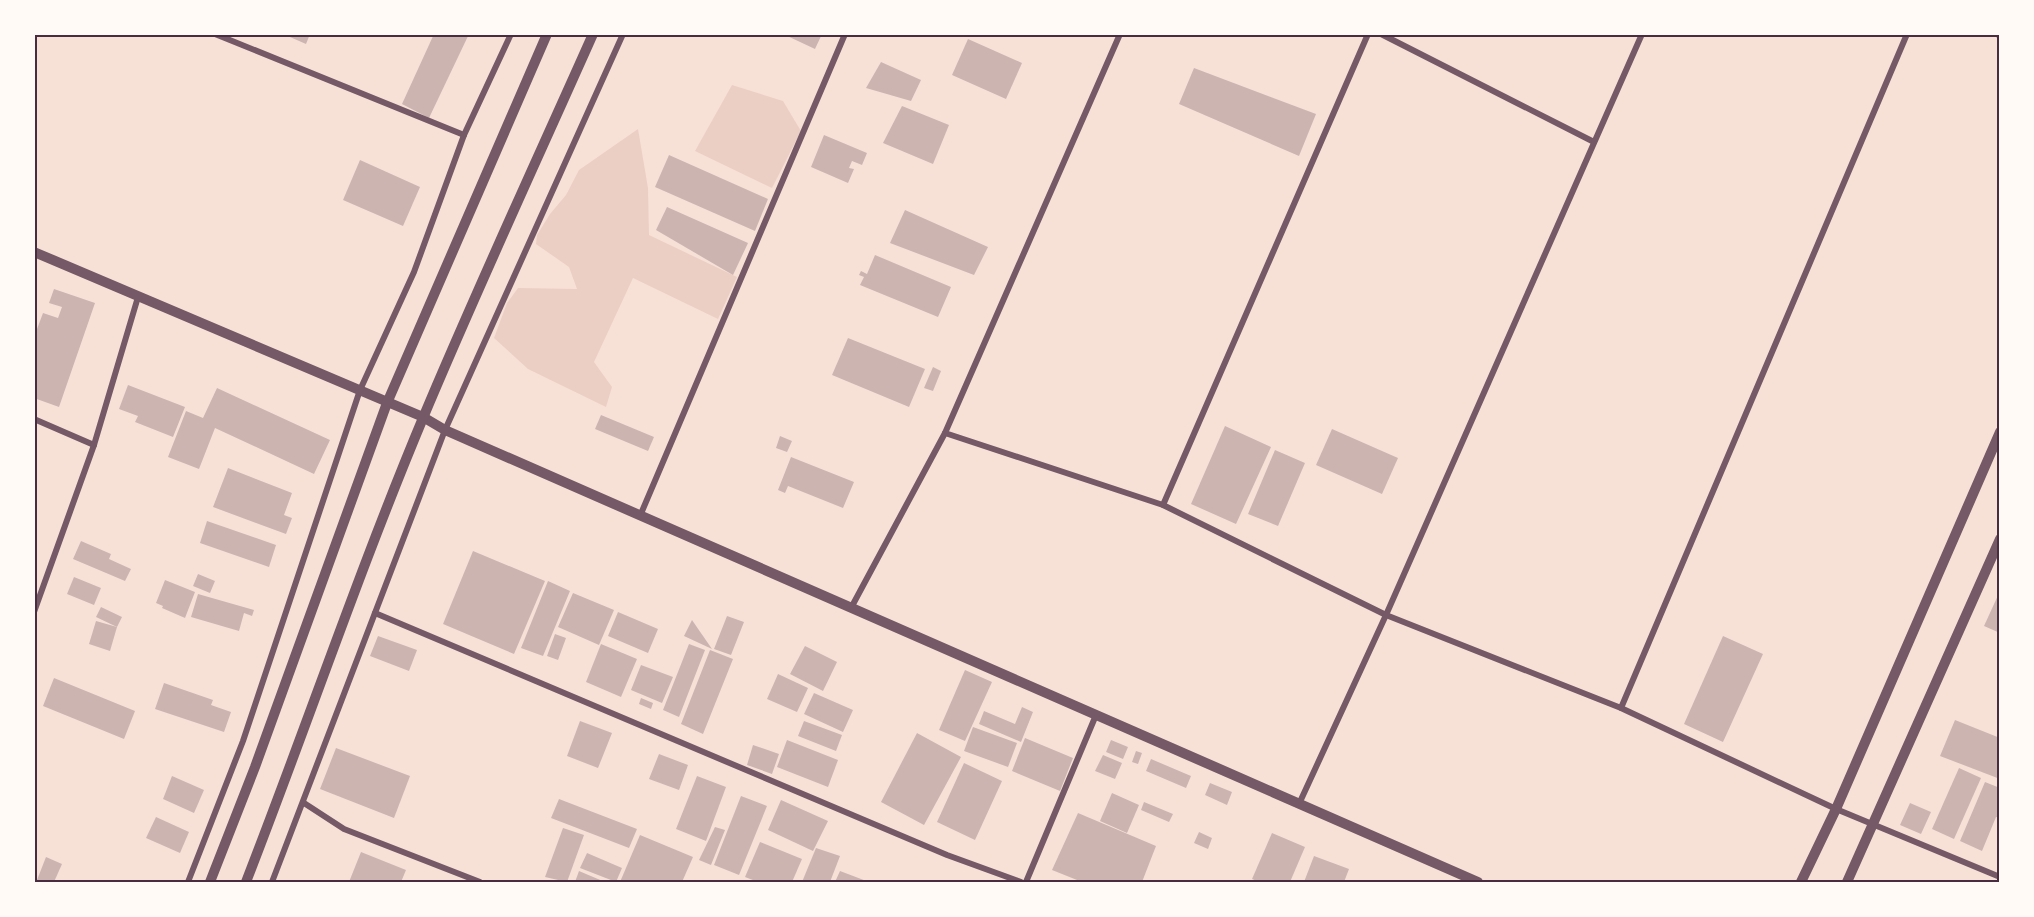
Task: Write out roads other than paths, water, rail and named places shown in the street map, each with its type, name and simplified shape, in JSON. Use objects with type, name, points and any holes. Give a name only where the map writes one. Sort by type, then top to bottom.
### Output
[{"type":"street","points":[[215,34],[464,135]]},
{"type":"street","points":[[188,882],[243,741],[360,390],[414,272],[464,135],[511,34]]},
{"type":"street","points":[[210,882],[255,767],[387,403],[547,34]]},
{"type":"street","points":[[246,882],[423,417],[592,34]]},
{"type":"street","points":[[272,882],[445,430],[623,34]]},
{"type":"street","points":[[640,516],[845,34]]},
{"type":"street","points":[[851,608],[945,433],[1120,34]]},
{"type":"street","points":[[1164,505],[1368,34]]},
{"type":"street","points":[[1381,34],[1594,142]]},
{"type":"street","points":[[1299,804],[1386,615],[1642,34]]},
{"type":"street","points":[[1621,708],[1907,34]]},
{"type":"street","points":[[34,252],[423,417],[445,430],[640,516],[1478,882]]},
{"type":"street","points":[[34,612],[94,445],[138,297]]},
{"type":"street","points":[[34,419],[94,445]]},
{"type":"street","points":[[1801,882],[1836,809],[2000,432]]},
{"type":"street","points":[[945,433],[1164,505],[1386,615],[1621,708],[1836,809],[2000,877]]},
{"type":"street","points":[[1847,882],[2000,539]]},
{"type":"street","points":[[375,613],[947,855],[1021,882]]},
{"type":"street","points":[[1026,882],[1096,715]]},
{"type":"street","points":[[304,803],[344,829],[480,882]]}]
